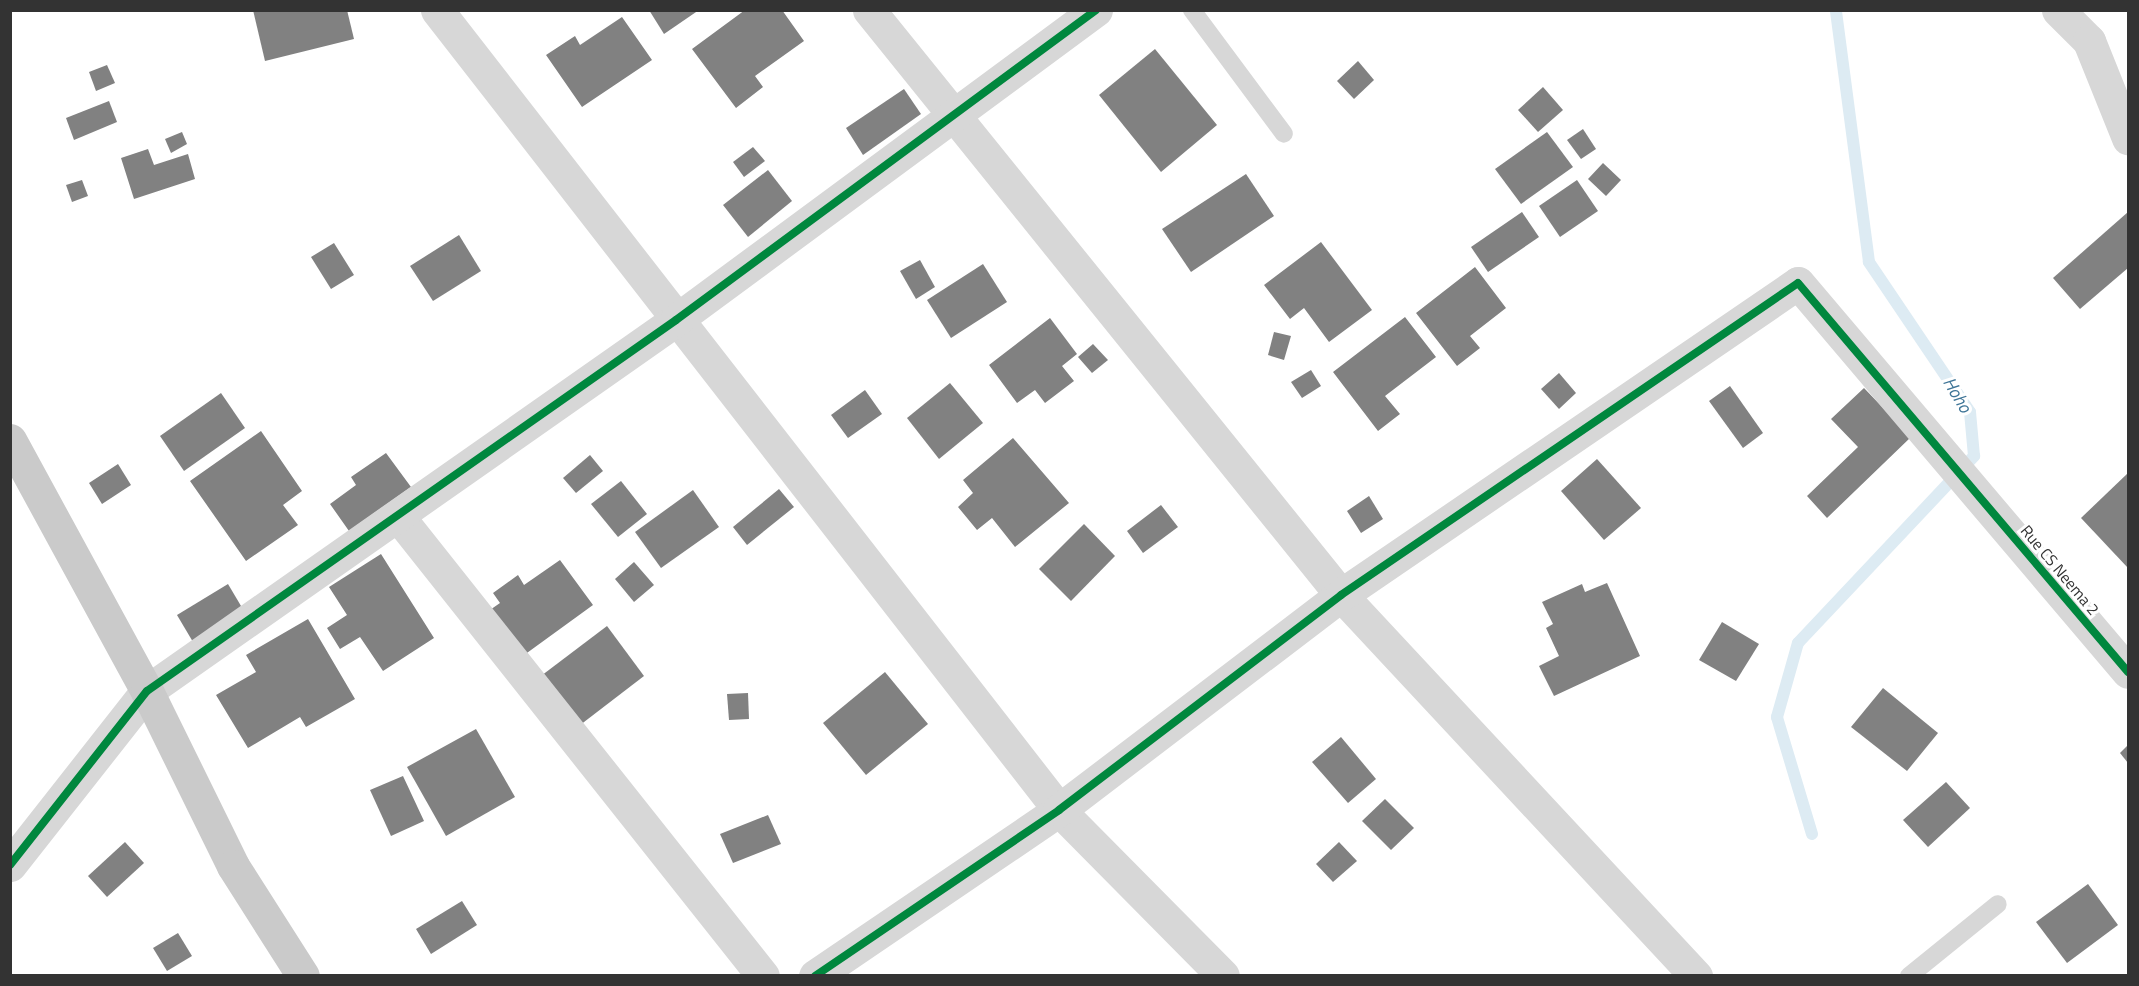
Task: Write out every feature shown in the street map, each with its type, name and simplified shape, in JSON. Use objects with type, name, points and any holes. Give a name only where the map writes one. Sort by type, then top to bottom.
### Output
[{"type":"main road","points":[[10,440],[147,691],[233,866],[303,975]]},
{"type":"street","points":[[437,10],[1059,810],[1223,975]]},
{"type":"street","points":[[870,10],[1341,595],[1696,975]]},
{"type":"street","points":[[10,865],[147,691],[676,320],[1096,10]]},
{"type":"street","points":[[2058,10],[2089,42],[2128,138]]},
{"type":"street","name":"Rue CS Neema 2","points":[[1341,595],[1798,283],[2128,672]]},
{"type":"street","points":[[398,516],[763,975]]},
{"type":"street","points":[[815,975],[1059,810],[1341,595]]},
{"type":"lane","points":[[1192,10],[1284,134]]},
{"type":"lane","points":[[1909,975],[1998,904]]},
{"type":"building","points":[[253,10],[347,10],[354,39],[265,61]]},
{"type":"building","points":[[649,10],[699,10],[664,34]]},
{"type":"building","points":[[745,10],[782,10],[804,41],[755,76],[763,87],[736,108],[692,49]]},
{"type":"building","points":[[622,17],[652,60],[582,107],[546,55],[575,36],[580,45]]},
{"type":"building","points":[[1155,49],[1217,125],[1161,172],[1099,95]]},
{"type":"building","points":[[1358,61],[1374,80],[1354,99],[1337,81]]},
{"type":"building","points":[[107,65],[115,83],[96,91],[89,72]]},
{"type":"building","points":[[1543,87],[1563,110],[1538,132],[1518,110]]},
{"type":"building","points":[[904,89],[921,114],[863,155],[846,128]]},
{"type":"building","points":[[109,101],[117,122],[74,140],[66,118]]},
{"type":"building","points":[[1583,129],[1596,149],[1581,159],[1567,140]]},
{"type":"building","points":[[182,132],[187,144],[171,153],[165,139]]},
{"type":"building","points":[[1547,132],[1573,167],[1521,204],[1495,169]]},
{"type":"building","points":[[753,147],[765,161],[744,177],[733,162]]},
{"type":"building","points":[[148,149],[154,165],[188,154],[195,179],[134,199],[121,158]]},
{"type":"building","points":[[1603,163],[1621,180],[1606,196],[1588,179]]},
{"type":"building","points":[[768,170],[792,201],[748,237],[723,205]]},
{"type":"building","points":[[1246,174],[1274,216],[1191,272],[1162,229]]},
{"type":"building","points":[[82,180],[88,196],[72,202],[66,185]]},
{"type":"building","points":[[1577,180],[1598,211],[1560,237],[1539,206]]},
{"type":"building","points":[[1522,212],[1539,237],[1488,272],[1471,247]]},
{"type":"building","points":[[2128,212],[2128,268],[2080,309],[2053,278]]},
{"type":"building","points":[[459,235],[481,271],[433,301],[410,266]]},
{"type":"building","points":[[1321,242],[1372,310],[1329,342],[1304,308],[1290,319],[1264,285]]},
{"type":"building","points":[[334,243],[354,275],[331,289],[311,257]]},
{"type":"building","points":[[920,260],[935,287],[916,299],[900,271]]},
{"type":"building","points":[[983,264],[1007,302],[951,338],[927,300]]},
{"type":"building","points":[[1475,267],[1506,308],[1470,336],[1480,348],[1457,366],[1416,313]]},
{"type":"building","points":[[1405,317],[1436,357],[1385,396],[1400,414],[1378,431],[1333,372]]},
{"type":"building","points":[[1050,318],[1077,354],[1062,366],[1074,381],[1045,403],[1035,390],[1017,403],[989,365]]},
{"type":"building","points":[[1274,332],[1291,336],[1284,360],[1268,355]]},
{"type":"building","points":[[1093,344],[1108,360],[1092,373],[1078,357]]},
{"type":"building","points":[[1311,370],[1321,386],[1302,398],[1291,382]]},
{"type":"building","points":[[1559,373],[1576,393],[1559,409],[1541,389]]},
{"type":"building","points":[[950,383],[983,423],[939,459],[907,418]]},
{"type":"building","points":[[1730,386],[1763,433],[1743,448],[1709,401]]},
{"type":"building","points":[[1864,388],[1911,437],[1827,518],[1807,496],[1858,447],[1831,419]]},
{"type":"building","points":[[865,390],[882,414],[848,438],[831,415]]},
{"type":"building","points":[[221,393],[245,428],[184,471],[160,436]]},
{"type":"building","points":[[261,431],[302,491],[283,505],[298,525],[246,561],[190,481]]},
{"type":"building","points":[[1013,438],[1069,503],[1015,547],[992,518],[977,530],[958,507],[973,493],[963,480]]},
{"type":"building","points":[[386,453],[411,487],[349,531],[330,504],[356,485],[351,477]]},
{"type":"building","points":[[590,455],[603,471],[576,493],[563,478]]},
{"type":"building","points":[[1597,459],[1641,508],[1604,540],[1561,491]]},
{"type":"building","points":[[118,464],[131,485],[102,504],[89,483]]},
{"type":"building","points":[[2128,473],[2128,568],[2081,518]]},
{"type":"building","points":[[621,481],[647,514],[618,537],[591,504]]},
{"type":"building","points":[[779,489],[794,507],[747,545],[733,527]]},
{"type":"building","points":[[693,490],[719,527],[661,568],[635,532]]},
{"type":"building","points":[[1369,496],[1383,519],[1361,533],[1347,511]]},
{"type":"building","points":[[1161,505],[1178,527],[1143,553],[1127,531]]},
{"type":"building","points":[[1084,524],[1115,556],[1071,601],[1039,569]]},
{"type":"building","points":[[381,554],[434,638],[383,671],[360,637],[340,649],[327,628],[347,615],[329,587]]},
{"type":"building","points":[[560,560],[593,605],[520,658],[487,612],[500,603],[493,593],[518,575],[524,585]]},
{"type":"building","points":[[634,562],[654,585],[634,602],[615,579]]},
{"type":"building","points":[[1607,583],[1640,656],[1554,696],[1539,666],[1559,656],[1546,628],[1553,624],[1542,602],[1582,584],[1585,592]]},
{"type":"building","points":[[228,584],[244,611],[193,642],[177,615]]},
{"type":"building","points":[[308,619],[355,699],[306,727],[300,717],[248,748],[216,695],[256,672],[246,655]]},
{"type":"building","points":[[1722,622],[1759,644],[1736,681],[1699,660]]},
{"type":"building","points":[[607,626],[644,676],[571,732],[533,682]]},
{"type":"building","points":[[885,672],[928,724],[866,775],[823,723]]},
{"type":"building","points":[[1883,688],[1938,733],[1907,771],[1851,727]]},
{"type":"building","points":[[748,693],[749,719],[729,720],[727,694]]},
{"type":"building","points":[[476,729],[515,797],[446,836],[407,767]]},
{"type":"building","points":[[1341,737],[1376,779],[1348,803],[1312,762]]},
{"type":"building","points":[[2128,745],[2128,763],[2120,753]]},
{"type":"building","points":[[403,776],[424,821],[391,836],[370,790]]},
{"type":"building","points":[[1946,782],[1970,808],[1928,847],[1903,820]]},
{"type":"building","points":[[1385,799],[1414,828],[1391,850],[1362,821]]},
{"type":"building","points":[[768,815],[781,844],[733,863],[720,834]]},
{"type":"building","points":[[125,842],[144,863],[107,897],[88,876]]},
{"type":"building","points":[[1339,842],[1357,861],[1333,882],[1316,864]]},
{"type":"building","points":[[2088,884],[2118,925],[2067,963],[2036,922]]},
{"type":"building","points":[[462,901],[477,925],[431,954],[416,929]]},
{"type":"building","points":[[178,933],[192,956],[167,971],[153,948]]},
{"type":"waterway","name":"Hoho","points":[[1812,834],[1777,717],[1798,643],[1974,456],[1970,412],[1869,262],[1836,10]]},
{"type":"cycle path","points":[[10,865],[147,691],[676,320],[1096,10]]},
{"type":"cycle path","points":[[815,976],[1059,810],[1341,595],[1798,283],[2128,672]]}]
